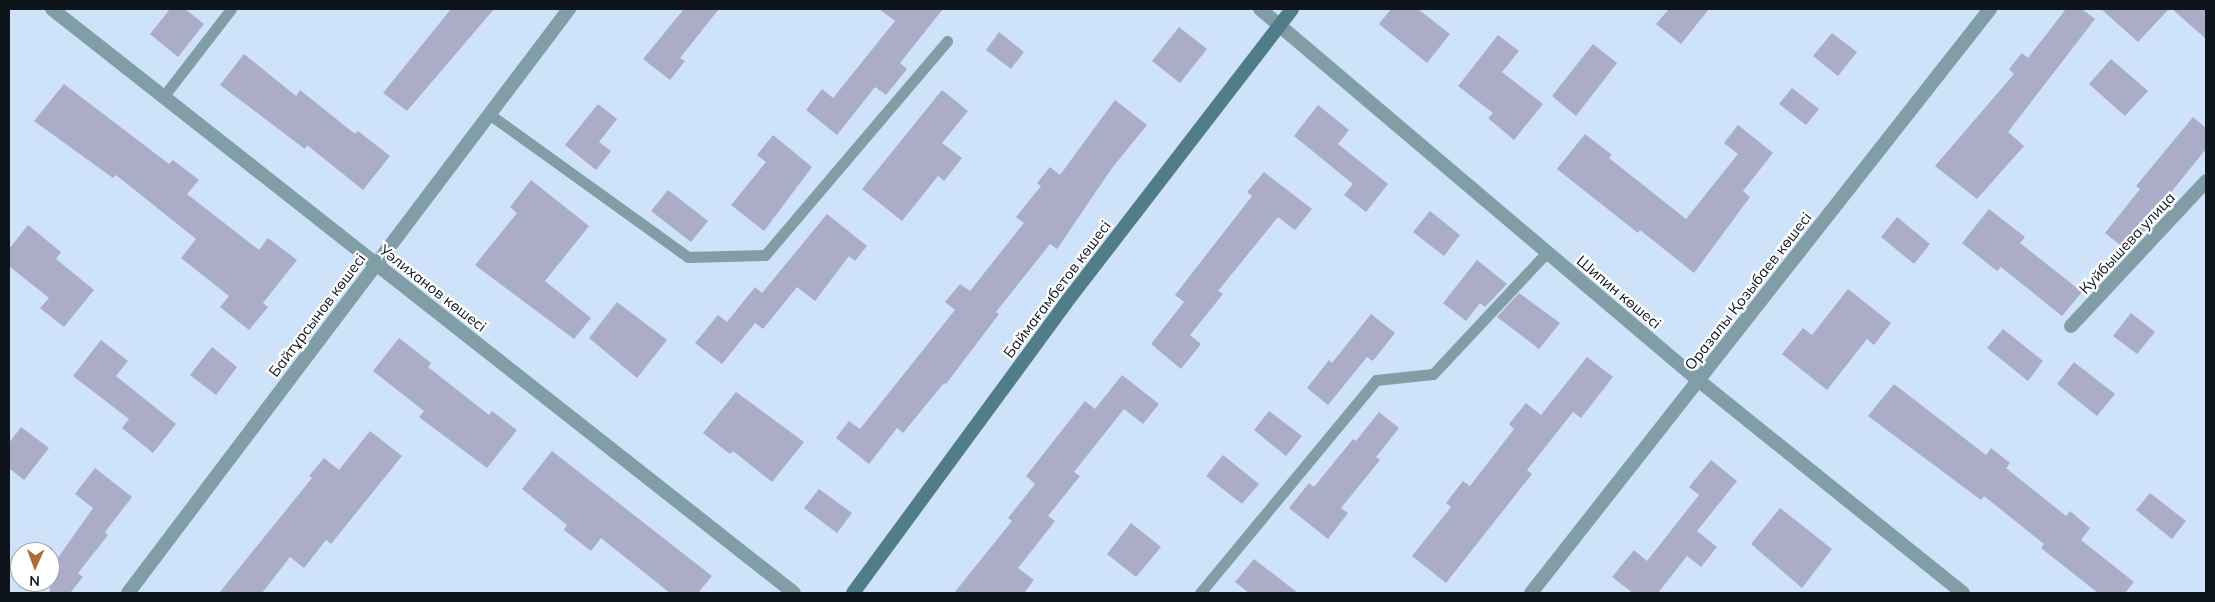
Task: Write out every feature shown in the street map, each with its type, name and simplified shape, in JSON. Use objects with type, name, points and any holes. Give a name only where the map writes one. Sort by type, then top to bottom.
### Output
[{"type":"main road","name":"Баймағамбетов көшесі","points":[[853,593],[1065,304],[1292,9]]},
{"type":"street","name":"Уәлиханов көшесі","points":[[52,9],[794,593]]},
{"type":"street","name":"Байтұрсынов көшесі","points":[[128,593],[569,9]]},
{"type":"street","name":"Шипин көшесі","points":[[1260,9],[1698,380],[1964,593]]},
{"type":"street","name":"Оразалы Қозыбаев көшесі","points":[[1531,593],[1990,9]]},
{"type":"street","name":"Куйбышева улица","points":[[2070,326],[2206,182]]},
{"type":"lane","points":[[163,96],[231,9]]},
{"type":"lane","points":[[489,114],[688,257],[764,255],[947,41]]},
{"type":"lane","points":[[1200,593],[1376,380],[1433,374],[1547,252]]},
{"type":"building","points":[[170,9],[185,9],[204,24],[178,57],[150,34]]},
{"type":"building","points":[[451,9],[494,9],[407,111],[383,93]]},
{"type":"building","points":[[684,9],[719,9],[680,58],[685,61],[670,80],[643,59]]},
{"type":"building","points":[[879,9],[943,9],[900,63],[907,69],[886,95],[875,87],[837,135],[806,110],[822,89],[833,98],[895,21]]},
{"type":"building","points":[[1391,9],[1418,9],[1450,34],[1427,63],[1379,24]]},
{"type":"building","points":[[1669,9],[1709,9],[1681,44],[1656,24]]},
{"type":"building","points":[[2066,9],[2082,9],[2095,19],[2008,132],[2024,146],[1977,199],[1935,166],[2014,74],[2009,69],[2022,53],[2028,58]]},
{"type":"building","points":[[2101,9],[2169,9],[2138,42]]},
{"type":"building","points":[[2172,9],[2206,9],[2206,39]]},
{"type":"building","points":[[1179,27],[1207,49],[1180,83],[1152,61]]},
{"type":"building","points":[[999,32],[1024,52],[1011,69],[986,50]]},
{"type":"building","points":[[1832,33],[1857,52],[1838,76],[1813,56]]},
{"type":"building","points":[[1498,35],[1519,51],[1502,72],[1543,104],[1514,140],[1488,118],[1493,113],[1458,86]]},
{"type":"building","points":[[1593,44],[1617,63],[1576,116],[1552,96]]},
{"type":"building","points":[[244,54],[296,96],[300,90],[355,134],[358,131],[390,156],[363,190],[307,145],[305,149],[220,85]]},
{"type":"building","points":[[2111,59],[2148,91],[2125,116],[2089,84]]},
{"type":"building","points":[[64,84],[169,164],[173,160],[199,180],[187,194],[259,250],[268,238],[297,260],[263,303],[268,307],[249,330],[220,307],[229,296],[181,258],[196,239],[116,175],[113,178],[34,121]]},
{"type":"building","points":[[1792,88],[1819,109],[1806,125],[1779,104]]},
{"type":"building","points":[[942,90],[968,111],[942,143],[962,158],[944,181],[938,176],[902,221],[862,189]]},
{"type":"building","points":[[1115,100],[1147,125],[1112,168],[1057,249],[1050,244],[996,312],[999,314],[946,384],[944,383],[903,433],[897,428],[869,464],[836,438],[849,421],[860,429],[955,310],[945,302],[960,284],[970,291],[1024,223],[1016,217],[1041,186],[1037,183],[1050,167],[1060,175]]},
{"type":"building","points":[[598,104],[617,119],[599,142],[611,151],[596,170],[565,145]]},
{"type":"building","points":[[1318,105],[1349,130],[1338,144],[1388,184],[1366,212],[1344,195],[1353,184],[1294,136]]},
{"type":"building","points":[[2193,117],[2206,128],[2206,149],[2147,222],[2150,224],[2128,251],[2105,233],[2140,189],[2136,186]]},
{"type":"building","points":[[1738,125],[1773,153],[1743,191],[1750,197],[1694,273],[1640,230],[1638,233],[1557,169],[1585,134],[1612,155],[1609,158],[1686,219],[1738,154],[1724,143]]},
{"type":"building","points":[[773,135],[812,167],[764,231],[731,205],[766,162],[757,155]]},
{"type":"building","points":[[1264,172],[1312,209],[1295,230],[1278,217],[1218,291],[1223,294],[1190,335],[1201,344],[1181,369],[1151,344],[1184,302],[1175,295],[1252,196],[1247,192]]},
{"type":"building","points":[[531,180],[589,226],[545,281],[591,318],[574,339],[475,265],[517,213],[510,207]]},
{"type":"building","points":[[668,190],[708,221],[691,242],[651,211]]},
{"type":"building","points":[[1989,209],[2025,237],[2020,243],[2082,292],[2062,316],[2001,267],[1997,271],[1962,243]]},
{"type":"building","points":[[1430,211],[1460,235],[1444,256],[1413,232]]},
{"type":"building","points":[[827,214],[867,246],[855,261],[849,256],[815,301],[797,287],[763,329],[755,323],[722,364],[695,343],[718,315],[727,322],[755,287],[762,293]]},
{"type":"building","points":[[1897,217],[1930,244],[1914,264],[1881,237]]},
{"type":"building","points":[[28,225],[61,252],[56,259],[94,290],[64,327],[40,308],[49,298],[9,266],[9,249]]},
{"type":"building","points":[[1477,260],[1507,284],[1485,307],[1480,303],[1466,321],[1443,303]]},
{"type":"building","points":[[1848,289],[1891,323],[1874,345],[1867,339],[1827,390],[1782,354],[1803,328],[1812,335]]},
{"type":"building","points":[[1519,293],[1560,323],[1539,349],[1497,317]]},
{"type":"building","points":[[617,302],[667,340],[637,378],[589,338]]},
{"type":"building","points":[[2131,313],[2155,332],[2137,354],[2113,336]]},
{"type":"building","points":[[1371,314],[1395,333],[1373,361],[1367,357],[1328,405],[1307,388],[1329,360],[1332,363]]},
{"type":"building","points":[[2003,329],[2043,361],[2028,381],[1987,348]]},
{"type":"building","points":[[399,338],[431,363],[428,367],[489,415],[492,411],[517,430],[487,468],[419,417],[424,411],[373,371]]},
{"type":"building","points":[[101,340],[128,361],[116,376],[176,424],[153,453],[122,428],[129,419],[73,376]]},
{"type":"building","points":[[212,347],[237,367],[216,395],[190,375]]},
{"type":"building","points":[[1587,357],[1613,377],[1581,418],[1573,412],[1527,470],[1532,474],[1446,583],[1412,556],[1451,507],[1446,503],[1463,481],[1470,486],[1514,429],[1509,424],[1526,403],[1541,415]]},
{"type":"building","points":[[2074,362],[2115,394],[2097,416],[2057,384]]},
{"type":"building","points":[[1122,375],[1159,404],[1143,424],[1124,409],[1074,472],[1080,476],[1048,516],[1055,521],[1018,568],[1034,580],[1024,593],[954,593],[1012,521],[1008,518],[1035,484],[1026,476],[1085,401],[1095,409]]},
{"type":"building","points":[[1894,384],[1986,455],[1991,448],[2010,463],[2006,468],[2066,516],[2070,511],[2090,528],[2081,540],[2134,582],[2125,593],[2098,593],[2041,548],[2044,544],[1984,496],[1981,500],[1868,416]]},
{"type":"building","points":[[736,392],[804,442],[772,482],[733,451],[730,454],[703,433]]},
{"type":"building","points":[[1269,411],[1302,436],[1286,456],[1254,430]]},
{"type":"building","points":[[1379,412],[1399,428],[1376,457],[1380,460],[1341,508],[1348,513],[1328,539],[1289,508],[1309,483],[1314,487],[1353,439],[1356,441]]},
{"type":"building","points":[[21,427],[49,448],[24,480],[9,468],[9,443]]},
{"type":"building","points":[[370,431],[402,456],[331,544],[326,540],[304,568],[290,557],[262,593],[219,593],[312,478],[309,476],[324,458],[339,470]]},
{"type":"building","points":[[552,451],[712,576],[698,593],[670,593],[601,538],[591,551],[564,530],[567,525],[522,489]]},
{"type":"building","points":[[1223,455],[1259,484],[1242,504],[1206,476]]},
{"type":"building","points":[[1711,460],[1737,481],[1697,531],[1717,547],[1701,567],[1687,556],[1658,593],[1633,593],[1612,577],[1634,550],[1647,561],[1699,495],[1689,487]]},
{"type":"building","points":[[95,468],[132,497],[105,532],[108,535],[78,573],[83,577],[70,593],[50,593],[60,592],[60,555],[93,508],[75,494]]},
{"type":"building","points":[[819,489],[852,513],[837,533],[804,508]]},
{"type":"building","points":[[2150,493],[2186,521],[2172,539],[2136,510]]},
{"type":"building","points":[[1780,508],[1832,549],[1802,588],[1751,544]]},
{"type":"building","points":[[1131,523],[1161,547],[1136,577],[1107,554]]},
{"type":"building","points":[[1254,559],[1298,593],[1249,593],[1235,582]]}]
